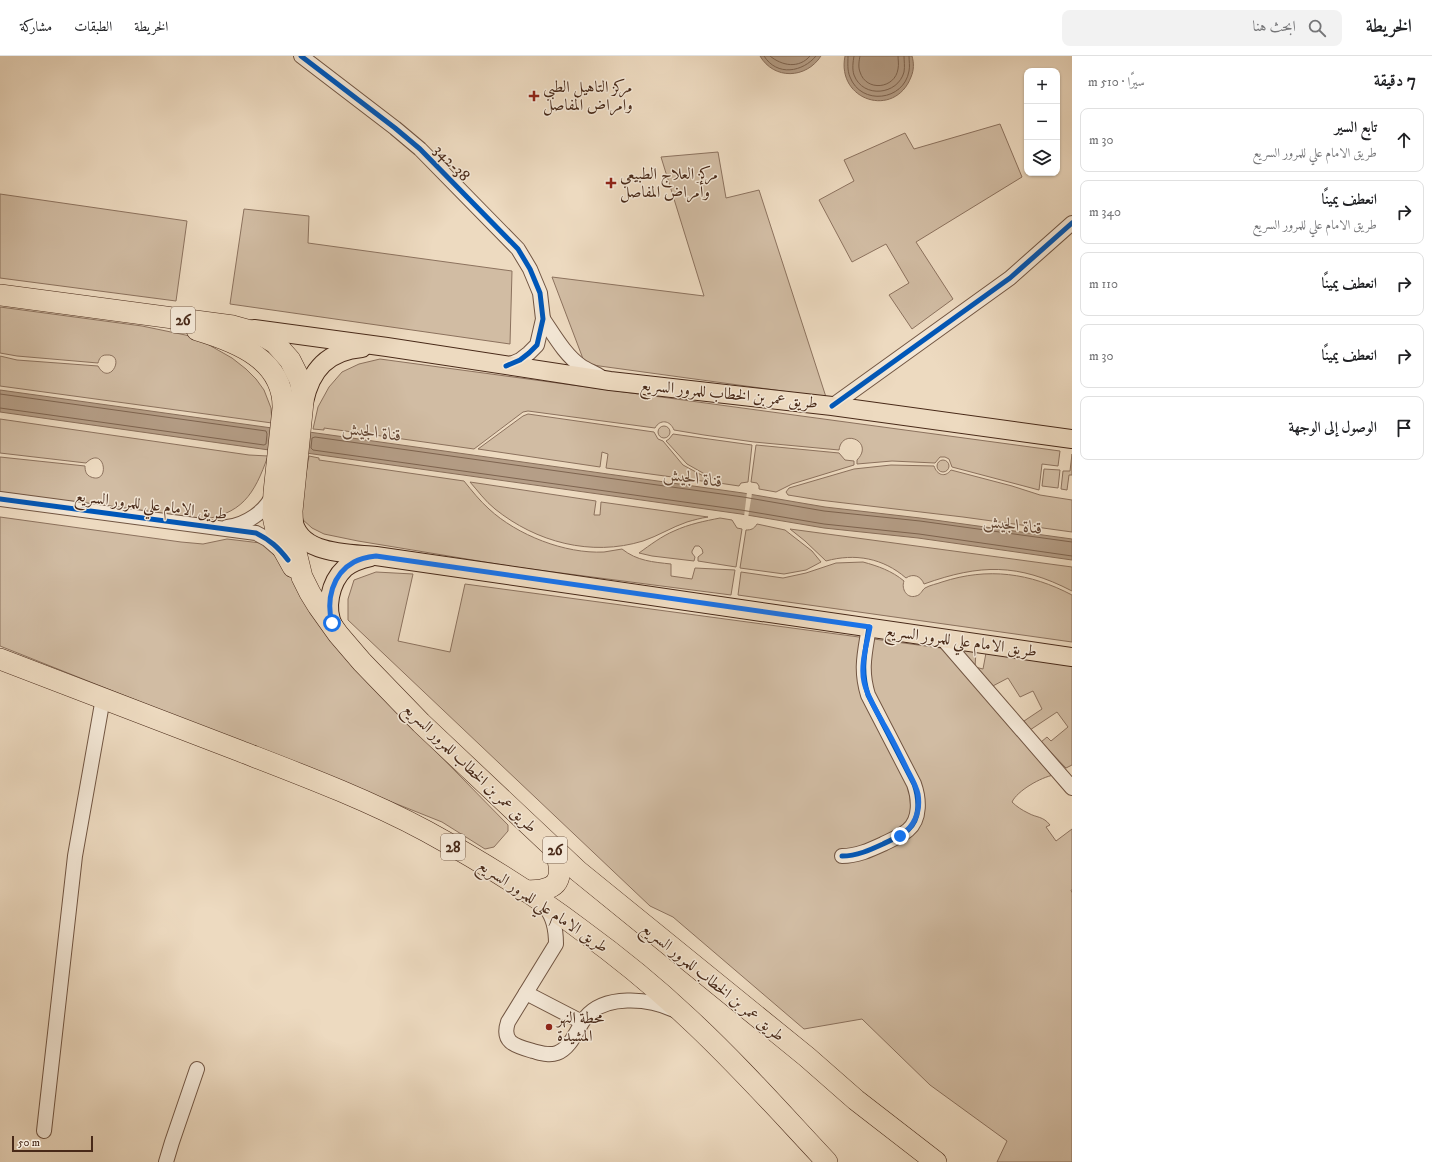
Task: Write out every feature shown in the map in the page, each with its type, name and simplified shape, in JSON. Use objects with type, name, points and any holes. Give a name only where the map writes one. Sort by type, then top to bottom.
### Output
[{"type":"highway","name":"طريق عمر بن الخطاب للمرور السريع","points":[[0,295],[233,326],[265,337],[283,351],[298,375],[302,391],[288,458],[293,509],[292,527],[297,558],[302,577],[318,606],[338,634],[362,662],[422,723],[578,871],[807,1057],[856,1100],[936,1162]]},
{"type":"highway","points":[[125,312],[200,331],[255,355],[272,370],[282,388],[284,398],[295,421]]},
{"type":"highway","points":[[288,458],[274,492],[274,525],[278,540],[288,560],[318,606]]},
{"type":"highway","name":"طريق الامام علي للمرور السريع","points":[[0,659],[103,698],[368,803],[425,831],[476,860],[530,894],[578,927],[620,960],[687,1017],[717,1046],[827,1162]]},
{"type":"highway","points":[[530,894],[553,886],[559,878],[560,870],[555,850]]},
{"type":"main road","name":"طريق عمر بن الخطاب للمرور السريع","points":[[233,326],[387,347],[610,381],[832,406],[1072,439]]},
{"type":"main road","name":"طريق عمر بن الخطاب للمرور السريع","points":[[295,421],[308,385],[320,365],[344,351],[359,348],[387,347]]},
{"type":"main road","name":"طريق الامام علي للمرور السريع","points":[[293,509],[296,530],[301,537],[309,544],[329,550],[1072,657]]},
{"type":"main road","name":"طريق الامام علي للمرور السريع","points":[[338,634],[332,623],[329,604],[335,584],[340,574],[346,567],[363,558],[376,556]]},
{"type":"street","name":"342-38","points":[[301,56],[420,149],[518,249],[530,269],[540,293],[543,319]]},
{"type":"street","points":[[832,406],[1010,278],[1072,223]]},
{"type":"street","points":[[506,366],[520,360],[530,353],[537,345],[543,319]]},
{"type":"street","points":[[543,319],[556,339],[576,362],[610,381]]},
{"type":"street","points":[[218,528],[230,527],[241,523],[260,512],[267,506],[274,492]]},
{"type":"street","name":"طريق الامام علي للمرور السريع","points":[[0,499],[256,533],[268,539],[288,560]]},
{"type":"street","points":[[842,856],[852,856],[867,851],[908,830],[914,823],[918,806],[918,794],[914,784],[868,695],[864,681],[863,669],[870,627]]},
{"type":"street","points":[[942,638],[1072,788]]},
{"type":"street","points":[[44,1131],[75,856],[103,698]]},
{"type":"street","points":[[530,894],[547,909],[553,921],[556,933],[556,944],[508,1022],[506,1035],[509,1041],[515,1045],[548,1055],[557,1053],[566,1047],[582,1022],[593,1010],[604,1005],[627,1000],[654,1003],[687,1017]]},
{"type":"street","points":[[526,993],[582,1022]]},
{"type":"street","points":[[166,1162],[197,1069]]},
{"type":"shaded area","points":[[1000,124],[1022,177],[916,242],[953,299],[912,329],[889,295],[909,283],[886,244],[852,262],[819,200],[854,181],[844,160],[905,133],[914,149]]},
{"type":"shaded area","points":[[718,152],[726,198],[759,190],[826,397],[585,364],[552,277],[704,296],[661,157]]},
{"type":"shaded area","points":[[0,194],[187,221],[176,301],[0,278]]},
{"type":"shaded area","points":[[244,209],[309,216],[308,243],[512,271],[510,344],[230,304]]},
{"type":"shaded area","points":[[0,307],[142,326],[195,337],[232,358],[256,379],[264,390],[271,408],[272,423],[0,386],[0,356],[17,360],[98,366],[103,372],[107,373],[111,372],[116,363],[112,356],[106,355],[100,358],[98,363],[17,356],[0,353]]},
{"type":"shaded area","points":[[380,359],[1060,451],[1058,466],[1042,464],[1039,490],[952,467],[949,459],[945,457],[940,457],[935,463],[892,461],[857,464],[857,460],[862,453],[862,448],[860,443],[851,438],[846,439],[841,443],[839,450],[754,442],[704,435],[674,430],[670,424],[665,422],[660,423],[655,428],[528,411],[523,412],[474,449],[324,428],[324,430],[313,429],[318,407],[329,387],[342,372],[359,364]]},
{"type":"shaded area","points":[[528,414],[654,432],[658,439],[663,441],[683,465],[709,479],[710,481],[606,468],[608,454],[602,452],[600,467],[478,449],[523,416]]},
{"type":"shaded area","points":[[0,419],[249,455],[268,456],[257,482],[244,501],[236,508],[226,513],[198,520],[0,493],[0,457],[85,466],[88,475],[97,478],[101,476],[103,466],[98,458],[92,458],[86,463],[0,453]]},
{"type":"shaded area","points":[[664,426],[668,428],[670,432],[668,436],[664,438],[660,436],[658,432],[660,428]]},
{"type":"shaded area","points":[[673,434],[752,445],[748,482],[741,483],[739,486],[719,483],[720,481],[687,464],[666,441]]},
{"type":"shaded area","points":[[756,445],[839,453],[845,460],[854,461],[854,465],[792,484],[776,492],[759,489],[757,483],[751,482]]},
{"type":"shaded area","points":[[1072,454],[1072,475],[1069,475],[1067,490],[1061,489],[1063,471],[1070,471]]},
{"type":"shaded area","points":[[309,456],[319,458],[319,460],[464,481],[482,503],[513,527],[527,535],[558,546],[589,552],[604,552],[622,549],[633,556],[652,562],[671,564],[671,576],[692,579],[695,568],[735,570],[731,595],[515,567],[324,534],[312,528],[302,519],[301,503]]},
{"type":"shaded area","points":[[943,460],[947,462],[949,466],[947,470],[943,472],[939,470],[937,466],[939,462]]},
{"type":"shaded area","points":[[891,465],[934,466],[937,472],[944,475],[951,470],[1040,495],[1072,500],[1072,532],[963,517],[819,500],[788,495],[786,492],[789,488],[854,469]]},
{"type":"shaded area","points":[[1044,469],[1060,470],[1058,488],[1042,486]]},
{"type":"shaded area","points":[[470,482],[596,501],[594,515],[600,515],[601,502],[708,517],[681,524],[654,537],[623,546],[584,547],[546,538],[511,521],[491,506]]},
{"type":"shaded area","points":[[0,517],[181,542],[203,544],[227,539],[269,544],[416,731],[508,825],[508,831],[494,847],[485,849],[442,822],[0,646]]},
{"type":"shaded area","points":[[720,518],[732,520],[737,528],[742,529],[736,567],[698,561],[698,557],[703,553],[699,546],[695,546],[692,551],[695,557],[694,561],[639,553],[674,531]]},
{"type":"shaded area","points":[[757,524],[785,530],[812,551],[821,562],[806,570],[784,574],[740,568],[746,530],[752,529]]},
{"type":"shaded area","points":[[790,529],[1072,567],[1072,591],[1034,575],[1016,571],[999,570],[981,570],[963,573],[944,577],[924,584],[919,577],[909,576],[906,578],[888,566],[868,559],[848,557],[826,561]]},
{"type":"shaded area","points":[[863,562],[895,574],[904,581],[903,587],[907,595],[913,597],[919,595],[925,588],[931,585],[959,577],[976,575],[992,574],[1025,577],[1056,588],[1072,595],[1072,642],[738,595],[741,572],[783,578],[806,573],[836,563]]},
{"type":"shaded area","points":[[376,572],[413,574],[398,641],[450,652],[465,584],[948,649],[1054,775],[1030,785],[1019,793],[1012,802],[1031,815],[1047,822],[1050,825],[1046,827],[1056,841],[1072,829],[1072,1162],[997,1162],[1007,1141],[930,1085],[862,1019],[804,1029],[673,917],[650,906],[348,620],[348,599],[354,580]]},
{"type":"shaded area","points":[[953,648],[976,651],[975,667],[983,669],[986,653],[1072,666],[1072,765],[1066,768],[1041,742],[1047,737],[1051,741],[1068,727],[1057,712],[1030,730],[1024,721],[1042,709],[1033,691],[1020,697],[1008,678],[989,688]]},
{"type":"water","points":[[760,56],[821,56],[815,64],[807,69],[790,74],[781,73],[773,69],[766,64]]},
{"type":"water","points":[[845,56],[912,56],[913,72],[903,90],[893,98],[881,101],[869,99],[858,93],[849,84],[845,72]]},
{"type":"water","points":[[0,390],[272,428],[269,450],[0,412]]},
{"type":"water","points":[[309,432],[743,493],[825,507],[920,518],[1072,539],[1072,560],[918,538],[824,528],[741,514],[306,453]]},
{"type":"pier","points":[[747,492],[752,493],[748,518],[744,517]]},
{"type":"cycle path","points":[[301,56],[420,149],[518,249],[530,269],[540,293],[543,319],[537,345],[520,360],[506,366]]},
{"type":"cycle path","points":[[832,406],[1010,278],[1072,223]]},
{"type":"cycle path","points":[[0,499],[256,533],[274,544],[288,560]]},
{"type":"cycle path","points":[[842,856],[858,854],[883,844],[902,834],[912,825],[918,808],[914,784],[868,695],[864,677],[864,669],[869,627]]},
{"type":"place","name":"مركز التاهيل الطبي وامراض المفاصل","points":[[534,96]]},
{"type":"place","name":"مركز العلاج الطبيعي وأمراض المفاصل","points":[[611,183]]},
{"type":"place","name":"محطة النهر المشيدة","points":[[549,1027]]},
{"type":"route","points":[[332,623],[329,604],[331,594],[340,574],[346,567],[355,562],[363,558],[376,556],[870,627],[863,669],[864,681],[868,695],[894,743],[918,794],[918,806],[914,823],[900,836]]},
{"type":"water label","name":"قناة الجيش","points":[[372,432]]},
{"type":"water label","name":"قناة الجيش","points":[[693,478]]},
{"type":"water label","name":"قناة الجيش","points":[[1013,525]]}]
